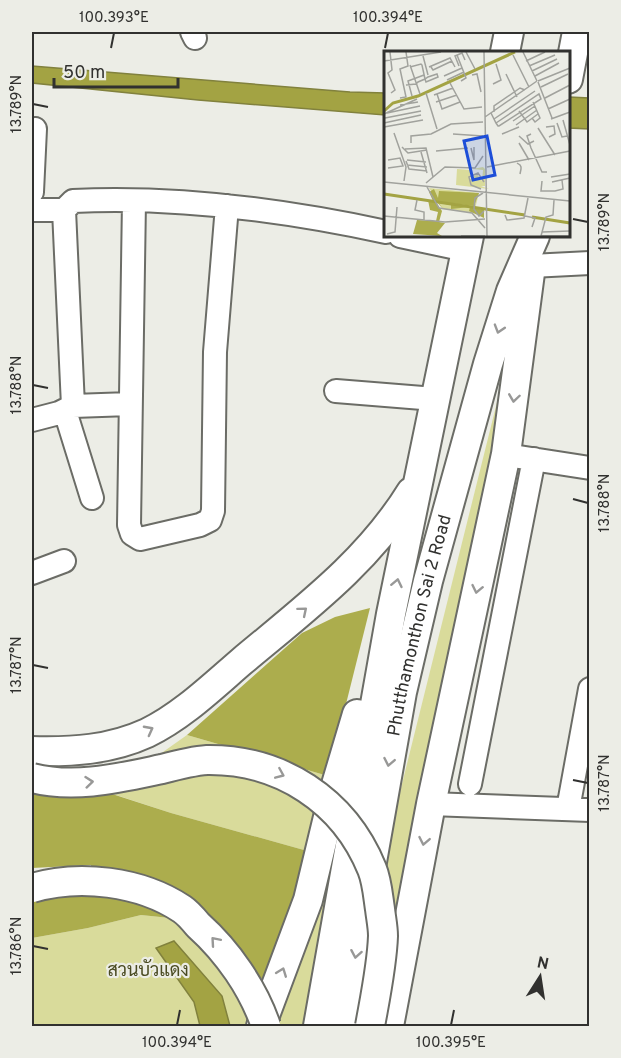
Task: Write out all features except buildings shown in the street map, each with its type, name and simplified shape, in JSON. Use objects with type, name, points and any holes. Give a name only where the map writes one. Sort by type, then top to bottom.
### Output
[{"type":"main road","points":[[505,51],[509,32]]},
{"type":"main road","points":[[570,69],[577,32]]},
{"type":"main road","points":[[389,1026],[431,804],[506,454],[535,237]]},
{"type":"main road","name":"Phutthamonthon Sai 2 Road","points":[[343,1026],[402,692],[429,581],[488,364],[511,291],[535,237]]},
{"type":"main road","name":"Phutthamonthon Sai 2 Road","points":[[318,1026],[391,614],[467,243]]},
{"type":"main road","points":[[32,751],[82,751],[118,744],[148,732],[184,710],[331,587],[368,551],[397,515],[419,478]]},
{"type":"main road","points":[[261,1026],[308,900],[346,748],[391,614]]},
{"type":"main road","points":[[32,778],[75,783],[120,778],[205,760],[227,761],[260,765],[318,795],[342,820],[357,843],[372,869],[377,890],[383,935],[370,1026]]},
{"type":"main road","points":[[32,888],[84,880],[116,884],[146,892],[182,909],[214,939],[238,971],[261,1011],[266,1026]]},
{"type":"street","points":[[32,192],[35,129]]},
{"type":"street","points":[[32,210],[64,210],[73,201],[134,201],[227,206],[339,222],[384,232]]},
{"type":"street","points":[[134,201],[129,525],[132,534],[140,539],[201,525],[210,520],[213,512],[215,352],[227,206]]},
{"type":"street","points":[[64,210],[69,409],[92,498]]},
{"type":"street","points":[[410,237],[467,243]]},
{"type":"street","points":[[531,266],[590,263]]},
{"type":"street","points":[[336,391],[435,399]]},
{"type":"street","points":[[32,420],[69,409],[130,404]]},
{"type":"street","points":[[506,454],[590,468]]},
{"type":"street","points":[[470,784],[534,459]]},
{"type":"street","points":[[32,573],[64,561]]},
{"type":"street","points":[[431,804],[579,809],[590,689]]},
{"type":"green space","points":[[501,386],[508,388],[380,1026],[374,912],[398,800]]},
{"type":"green space","points":[[187,735],[328,776],[311,852],[171,813],[49,773],[100,768],[153,759]]},
{"type":"green space","points":[[336,830],[332,1026],[274,1026]]},
{"type":"green space","name":"สวนบัวแดง","points":[[141,915],[209,922],[264,981],[245,1026],[32,1026],[32,938]]},
{"type":"shaded area","points":[[32,66],[384,93],[384,115],[198,100],[32,83]]},
{"type":"shaded area","points":[[570,97],[589,98],[589,129],[570,128]]},
{"type":"shaded area","points":[[370,608],[328,776],[187,735],[302,633],[335,617]]},
{"type":"shaded area","points":[[41,771],[171,813],[311,852],[264,981],[209,922],[141,915],[32,938],[32,899],[45,894],[93,896],[91,865],[32,868],[32,776]]},
{"type":"shaded area","points":[[174,941],[222,996],[230,1026],[200,1026],[194,1002],[156,948]]}]
